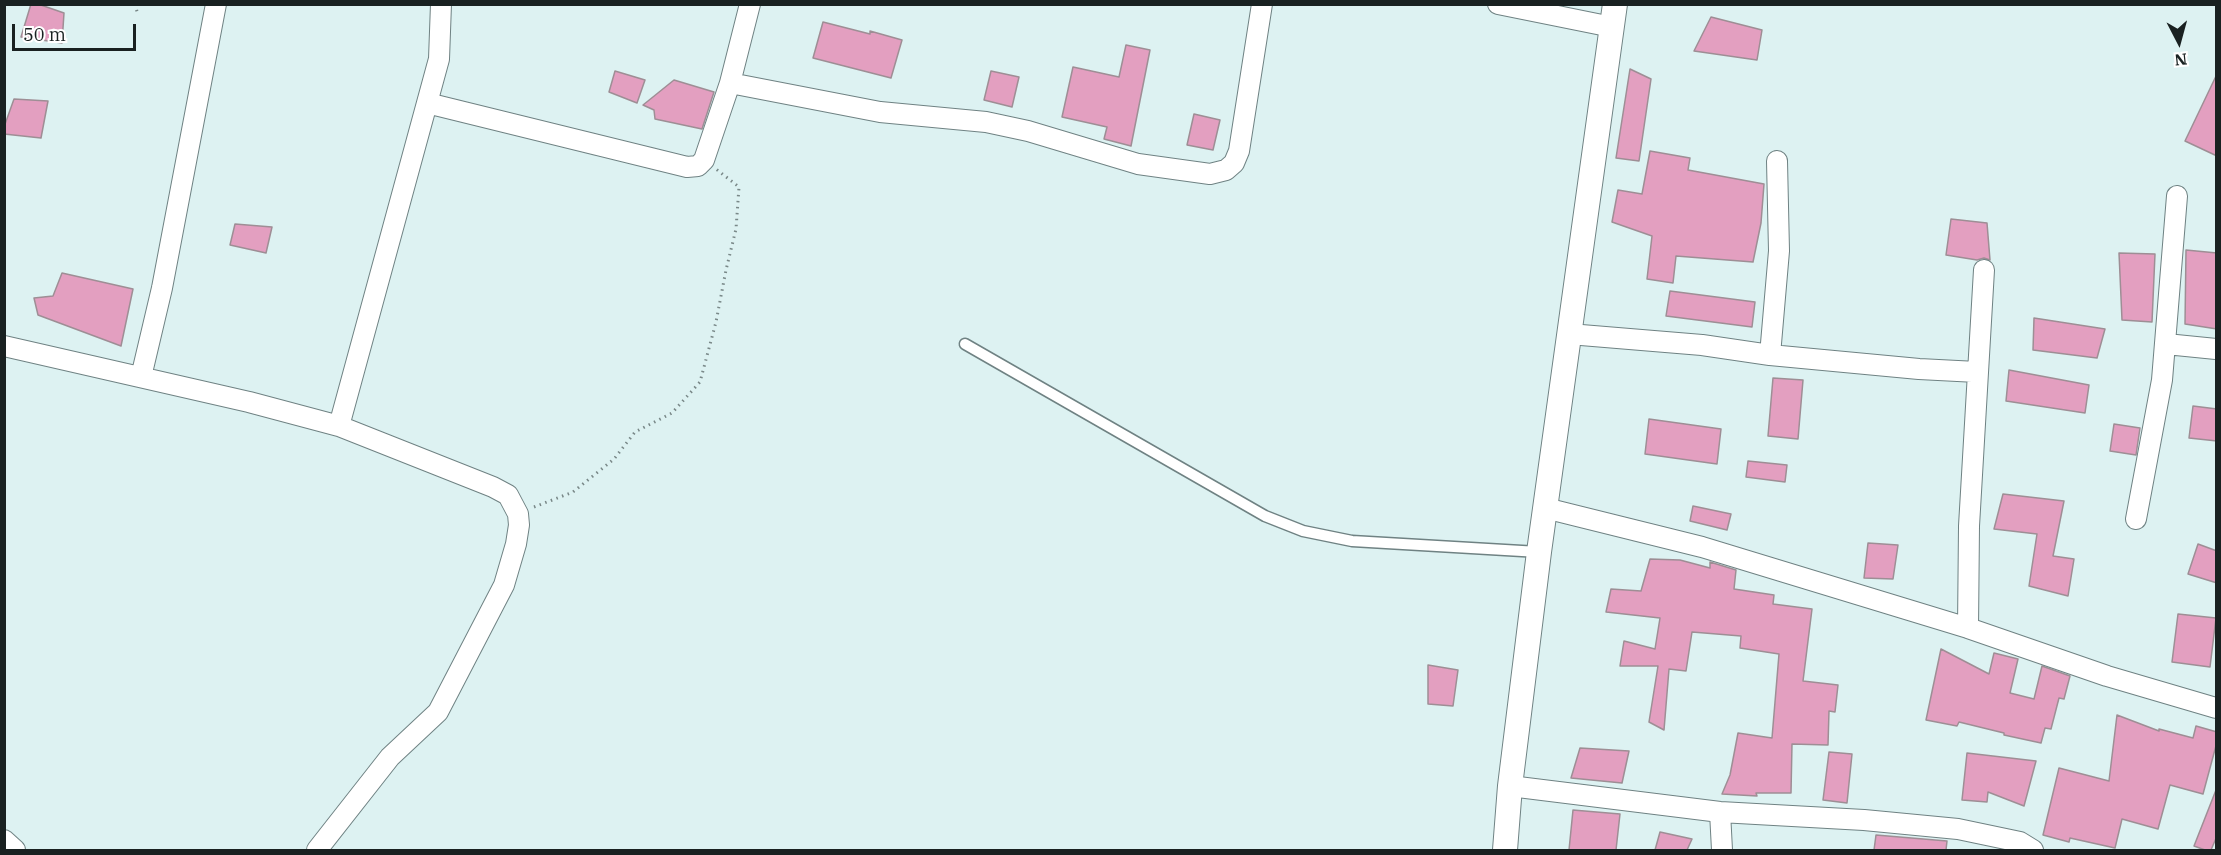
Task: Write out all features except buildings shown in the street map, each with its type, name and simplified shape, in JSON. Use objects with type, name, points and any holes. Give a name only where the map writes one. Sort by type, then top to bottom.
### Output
[{"type":"street","points":[[141,377],[162,288],[216,4]]},
{"type":"street","points":[[339,426],[438,59],[441,4]]},
{"type":"street","points":[[427,103],[687,167],[698,166],[704,160],[730,83],[750,4]]},
{"type":"street","points":[[730,83],[880,112],[986,122],[1028,131],[1138,164],[1210,174],[1226,170],[1234,163],[1239,151],[1262,4]]},
{"type":"street","points":[[1498,4],[1613,16],[1539,552],[1510,786],[1505,850]]},
{"type":"street","points":[[1770,355],[1779,251],[1777,161]]},
{"type":"street","points":[[2136,519],[2162,380],[2177,196]]},
{"type":"street","points":[[1968,628],[1969,526],[1984,270]]},
{"type":"street","points":[[1569,334],[1702,345],[1770,355],[1919,369],[1977,372]]},
{"type":"street","points":[[2166,344],[2217,349]]},
{"type":"street","points":[[4,346],[249,402],[339,426],[493,486],[508,495],[518,514],[519,525],[504,585],[438,712],[390,757],[317,850]]},
{"type":"street","points":[[1545,508],[1702,547],[1968,628],[2107,676],[2217,708]]},
{"type":"street","points":[[1510,786],[1720,812],[1864,820],[1958,829],[2020,843],[2033,850]]},
{"type":"street","points":[[1720,812],[1722,850]]},
{"type":"street","points":[[4,840],[15,850]]},
{"type":"lane","points":[[965,344],[1265,516],[1303,531],[1352,541],[1539,552]]},
{"type":"path","points":[[135,4],[138,15]]},
{"type":"path","points":[[518,514],[573,492],[615,459],[635,432],[672,413],[700,382],[716,322],[736,229],[738,187],[704,160]]}]
